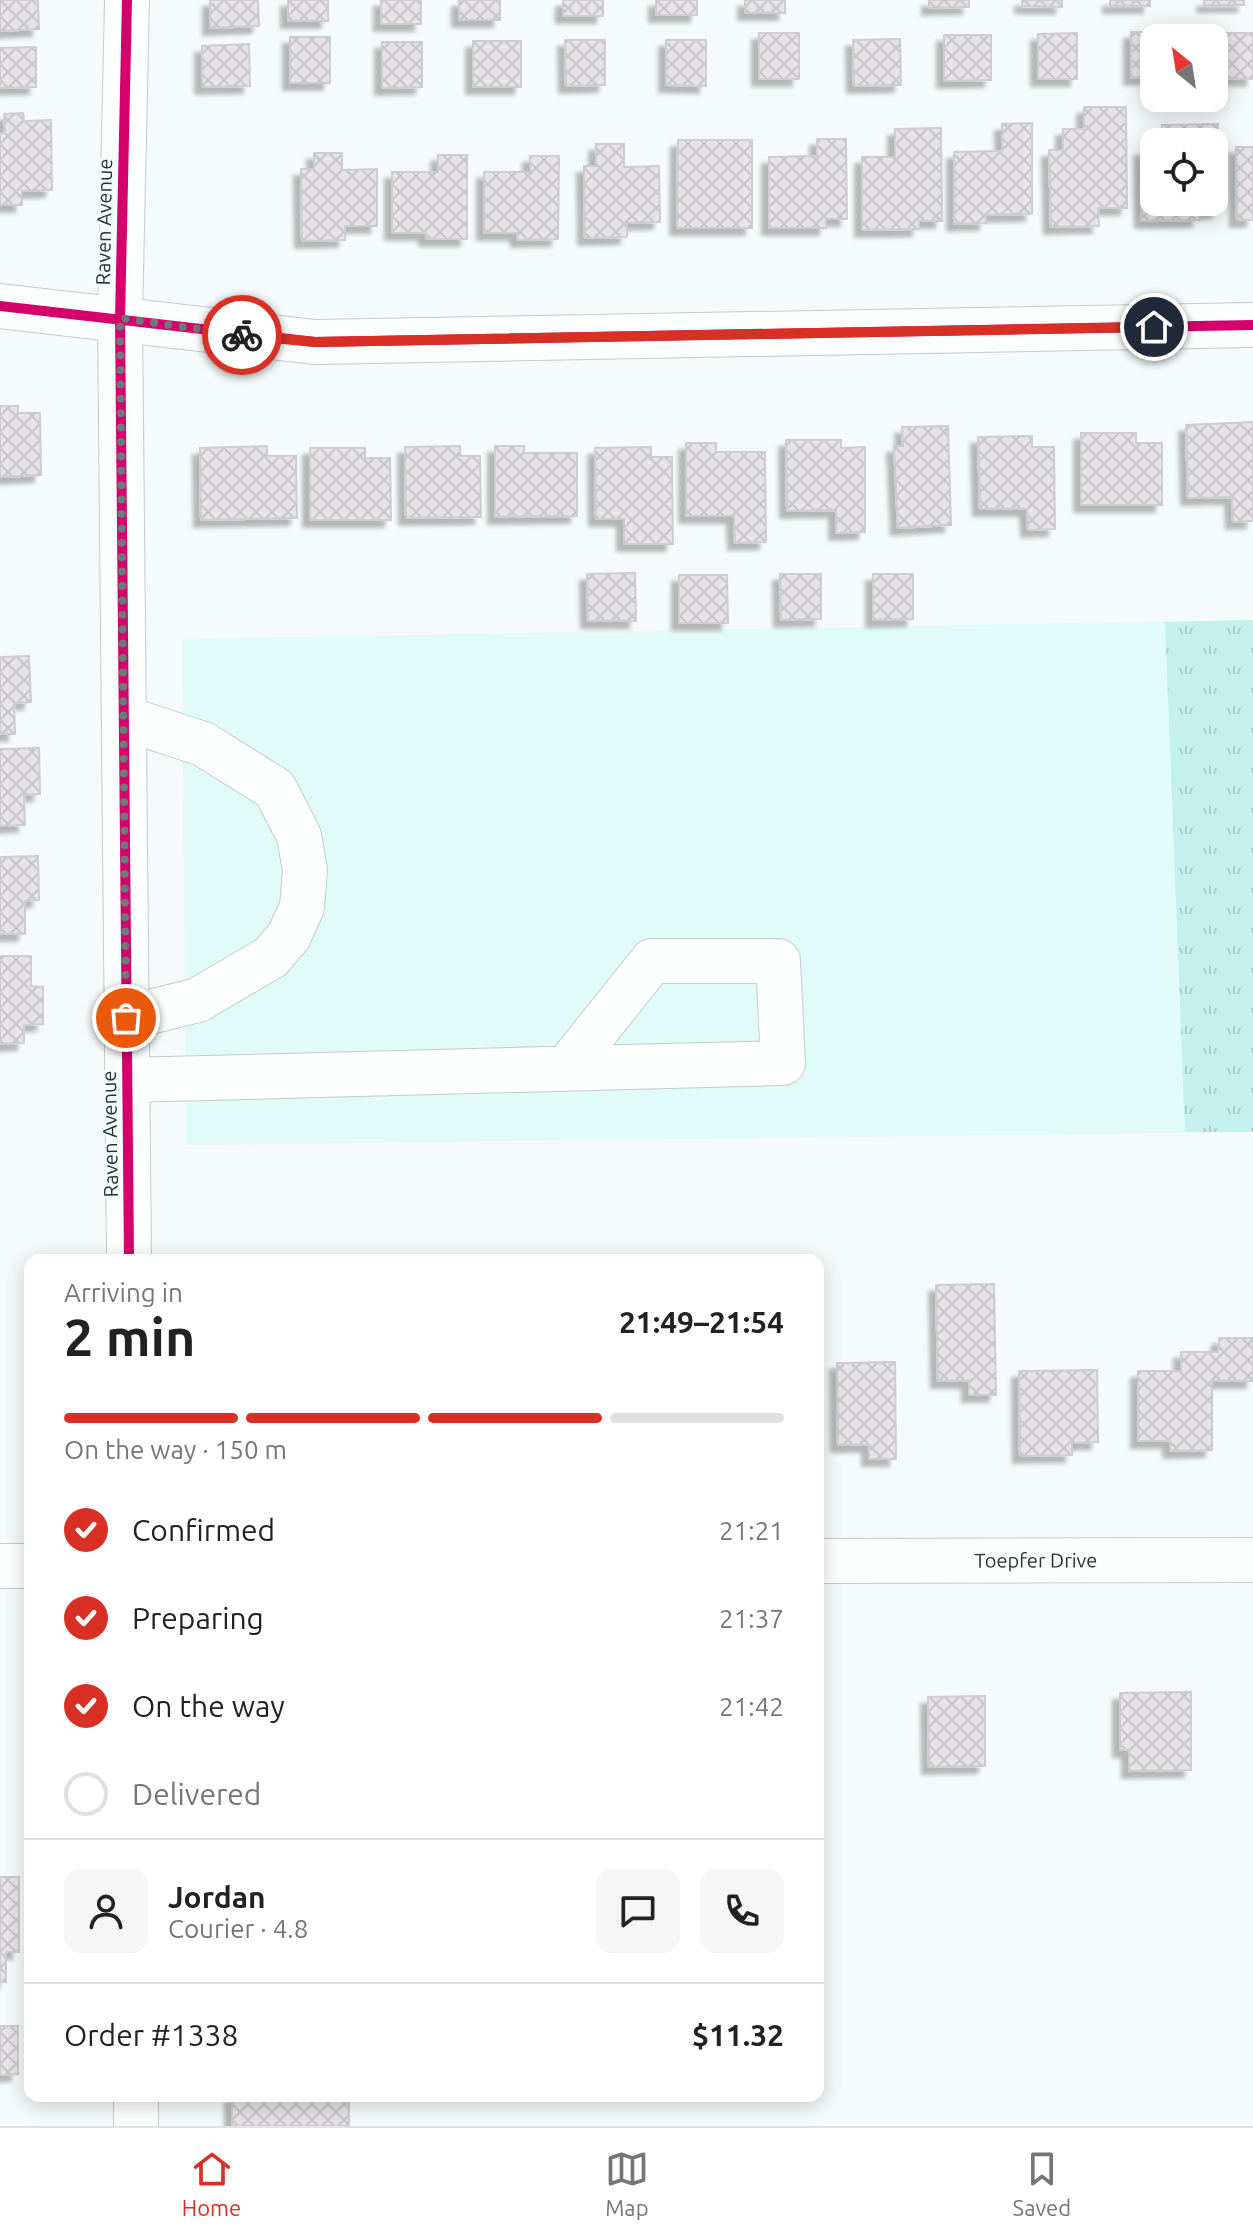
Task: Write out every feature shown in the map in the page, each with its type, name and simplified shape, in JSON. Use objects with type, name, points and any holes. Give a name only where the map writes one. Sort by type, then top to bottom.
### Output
[{"type":"street","name":"Raven Avenue","points":[[127,0],[120,318],[129,1254]]},
{"type":"street","points":[[0,306],[315,342],[1253,325]]},
{"type":"street","points":[[124,718],[203,744],[275,789],[299,836],[305,870],[302,907],[289,936],[271,957],[198,1000],[126,1018]]},
{"type":"street","points":[[127,1080],[568,1066],[783,1063],[778,961],[652,961],[568,1066]]},
{"type":"street","name":"Toepfer Drive","points":[[824,1561],[1253,1560]]},
{"type":"street","points":[[0,1566],[24,1566]]},
{"type":"street","points":[[136,2102],[136,2126]]},
{"type":"shaded area","points":[[1253,620],[1253,1132],[186,1145],[182,639]]},
{"type":"green space","points":[[1253,620],[1253,1132],[1185,1132],[1165,622]]},
{"type":"building","points":[[0,0],[38,0],[39,29],[0,31]]},
{"type":"building","points":[[210,0],[258,0],[259,26],[210,28]]},
{"type":"building","points":[[288,0],[328,0],[328,21],[288,21]]},
{"type":"building","points":[[381,0],[421,0],[421,24],[381,24]]},
{"type":"building","points":[[459,0],[500,0],[500,20],[459,20]]},
{"type":"building","points":[[563,0],[603,0],[603,16],[563,16]]},
{"type":"building","points":[[656,0],[697,0],[697,15],[656,15]]},
{"type":"building","points":[[745,0],[785,0],[785,13],[745,13]]},
{"type":"building","points":[[929,0],[969,0],[969,7],[929,8]]},
{"type":"building","points":[[1022,0],[1062,0],[1062,7],[1022,6]]},
{"type":"building","points":[[1110,0],[1150,0],[1150,6],[1110,6]]},
{"type":"building","points":[[1204,0],[1244,0],[1244,5],[1204,5]]},
{"type":"building","points":[[1131,32],[1140,32],[1140,78],[1131,78]]},
{"type":"building","points":[[759,33],[799,33],[799,79],[759,79]]},
{"type":"building","points":[[1077,33],[1077,79],[1038,79],[1038,34]]},
{"type":"building","points":[[1228,33],[1253,33],[1253,79],[1228,78]]},
{"type":"building","points":[[944,35],[991,35],[991,80],[944,81]]},
{"type":"building","points":[[290,37],[330,37],[330,83],[290,83]]},
{"type":"building","points":[[900,39],[901,85],[854,86],[853,40]]},
{"type":"building","points":[[565,40],[605,40],[605,85],[566,86]]},
{"type":"building","points":[[666,40],[706,40],[706,86],[666,85]]},
{"type":"building","points":[[473,41],[521,41],[521,87],[473,87]]},
{"type":"building","points":[[382,42],[422,42],[422,87],[382,88]]},
{"type":"building","points":[[249,44],[250,86],[202,87],[202,46]]},
{"type":"building","points":[[36,47],[36,87],[0,88],[0,48]]},
{"type":"building","points":[[1084,107],[1126,107],[1127,208],[1098,208],[1099,226],[1051,227],[1049,150],[1063,150],[1063,129],[1084,129]]},
{"type":"building","points":[[23,113],[24,121],[51,120],[52,190],[22,191],[22,205],[0,205],[0,133],[5,133],[4,114]]},
{"type":"building","points":[[1032,123],[1032,214],[986,215],[986,223],[954,224],[954,152],[1002,151],[1002,124]]},
{"type":"building","points":[[1218,124],[1218,128],[1162,128],[1162,125]]},
{"type":"building","points":[[941,128],[942,221],[919,221],[919,229],[862,230],[862,157],[895,157],[895,129]]},
{"type":"building","points":[[817,139],[846,139],[847,219],[826,219],[826,228],[769,228],[769,157],[817,156]]},
{"type":"building","points":[[678,140],[752,140],[752,228],[677,228]]},
{"type":"building","points":[[596,144],[624,144],[624,167],[659,166],[660,222],[627,223],[627,237],[585,238],[584,166],[596,166]]},
{"type":"building","points":[[1236,147],[1253,147],[1253,220],[1237,220]]},
{"type":"building","points":[[314,153],[342,153],[342,170],[377,169],[377,226],[345,226],[345,240],[302,241],[301,169],[314,169]]},
{"type":"building","points":[[438,155],[467,155],[467,239],[426,239],[426,233],[392,233],[392,172],[438,172]]},
{"type":"building","points":[[530,156],[559,156],[558,239],[518,240],[517,233],[484,233],[484,172],[530,172]]},
{"type":"building","points":[[1142,216],[1199,216],[1199,220],[1142,221]]},
{"type":"building","points":[[0,406],[18,406],[18,413],[40,413],[41,475],[0,477]]},
{"type":"building","points":[[1253,422],[1253,521],[1233,522],[1232,497],[1188,498],[1186,425]]},
{"type":"building","points":[[948,426],[951,525],[898,528],[894,446],[903,446],[902,427]]},
{"type":"building","points":[[1081,433],[1136,433],[1136,443],[1162,443],[1162,505],[1081,505]]},
{"type":"building","points":[[1032,436],[1032,447],[1054,447],[1055,529],[1028,530],[1027,509],[980,509],[978,437]]},
{"type":"building","points":[[786,440],[841,440],[841,448],[865,447],[865,532],[836,533],[836,510],[787,511]]},
{"type":"building","points":[[686,443],[716,443],[716,452],[765,452],[766,542],[735,543],[734,516],[686,516]]},
{"type":"building","points":[[267,446],[267,456],[296,456],[297,518],[201,520],[200,448]]},
{"type":"building","points":[[460,446],[460,456],[480,456],[481,517],[406,518],[405,447]]},
{"type":"building","points":[[495,446],[524,446],[524,453],[577,453],[577,516],[495,517]]},
{"type":"building","points":[[651,447],[651,457],[672,457],[673,544],[624,544],[624,519],[596,519],[595,448]]},
{"type":"building","points":[[310,448],[365,448],[365,458],[390,458],[391,520],[310,520]]},
{"type":"building","points":[[635,573],[636,621],[588,621],[587,574]]},
{"type":"building","points":[[780,574],[821,574],[821,619],[781,620]]},
{"type":"building","points":[[873,574],[913,574],[913,619],[873,620]]},
{"type":"building","points":[[679,575],[727,575],[728,623],[679,623]]},
{"type":"building","points":[[29,656],[31,702],[14,703],[15,734],[0,734],[0,657]]},
{"type":"building","points":[[39,748],[40,794],[24,795],[25,825],[0,826],[0,749]]},
{"type":"building","points":[[38,856],[39,900],[25,901],[25,934],[0,934],[0,857]]},
{"type":"building","points":[[0,956],[31,956],[31,986],[43,987],[43,1024],[24,1025],[24,1043],[0,1044]]},
{"type":"building","points":[[994,1284],[996,1395],[969,1395],[969,1381],[938,1381],[936,1285]]},
{"type":"building","points":[[1219,1338],[1253,1338],[1253,1381],[1212,1381],[1212,1450],[1170,1451],[1170,1441],[1138,1441],[1138,1371],[1181,1371],[1181,1352],[1218,1352]]},
{"type":"building","points":[[895,1362],[896,1459],[869,1459],[869,1445],[838,1445],[837,1363]]},
{"type":"building","points":[[1097,1370],[1098,1442],[1072,1443],[1072,1455],[1020,1456],[1019,1371]]},
{"type":"building","points":[[1191,1692],[1191,1770],[1129,1771],[1129,1750],[1120,1750],[1120,1693]]},
{"type":"building","points":[[985,1696],[985,1766],[929,1767],[928,1697]]},
{"type":"building","points":[[0,1877],[19,1877],[19,1952],[6,1952],[6,1982],[0,1982]]},
{"type":"building","points":[[0,2026],[18,2026],[18,2074],[0,2075]]},
{"type":"building","points":[[232,2102],[349,2102],[349,2126],[232,2126]]},
{"type":"cycle path","points":[[127,0],[120,318],[129,1254]]},
{"type":"cycle path","points":[[0,306],[315,342],[1253,325]]},
{"type":"way so far","points":[[126,1018],[120,318],[242,335]]},
{"type":"route","points":[[242,335],[315,342],[1154,327]]}]
